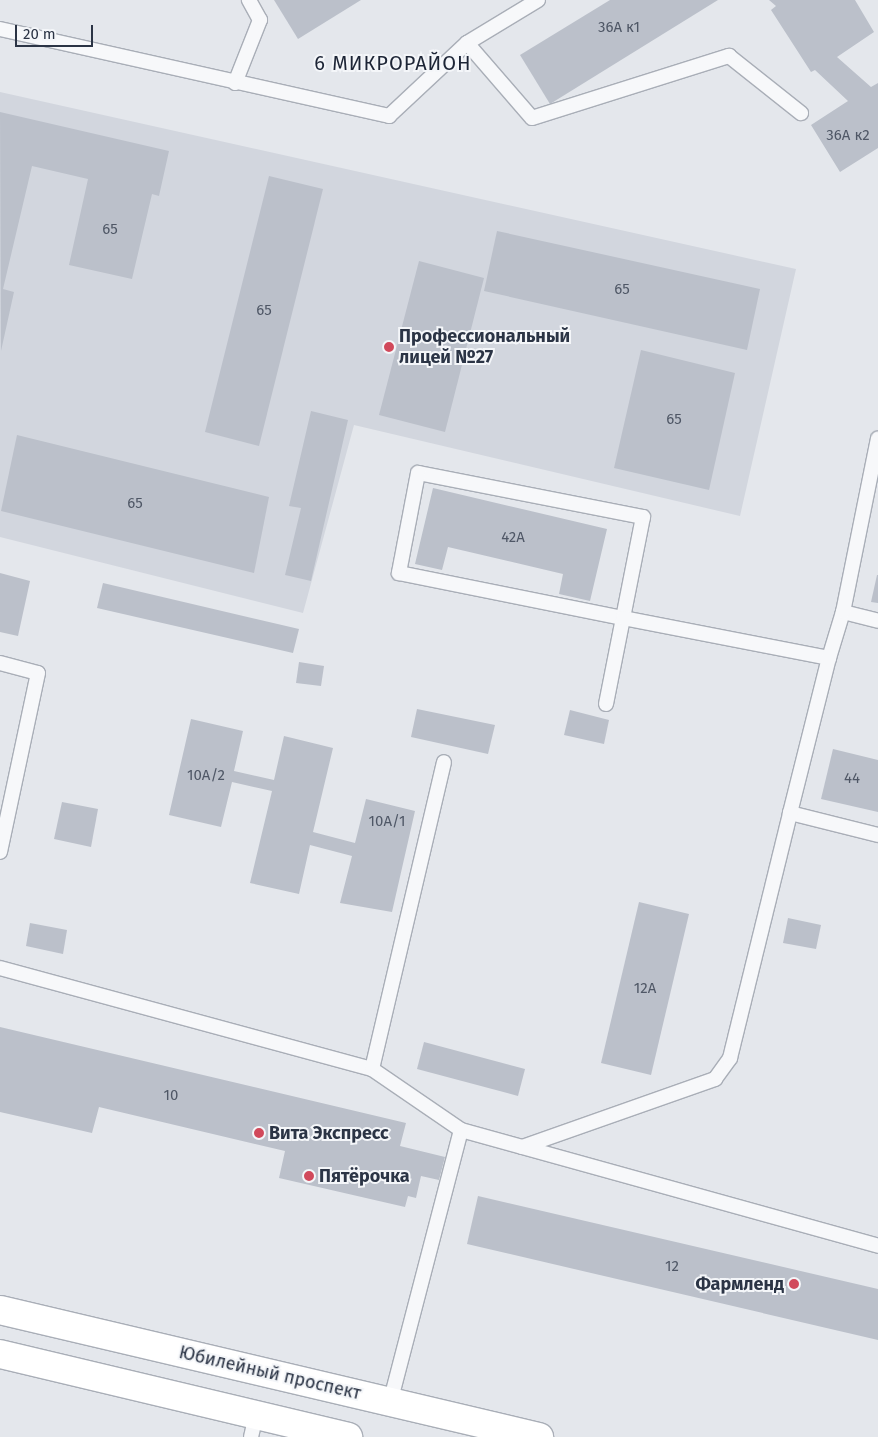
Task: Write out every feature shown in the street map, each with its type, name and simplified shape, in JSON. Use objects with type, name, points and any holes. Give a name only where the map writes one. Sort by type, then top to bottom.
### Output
[{"type":"main road","name":"Юбилейный проспект","points":[[0,1310],[539,1437]]},
{"type":"main road","points":[[0,1354],[254,1426],[348,1437]]},
{"type":"lane","points":[[235,83],[260,20],[250,0]]},
{"type":"lane","points":[[0,29],[388,116],[467,43],[538,0]]},
{"type":"lane","points":[[467,43],[532,118],[729,56],[801,113]]},
{"type":"lane","points":[[522,1147],[715,1079],[730,1058],[829,658],[843,612],[878,438]]},
{"type":"lane","points":[[606,704],[623,618],[642,517],[418,473],[399,573],[623,618],[829,658]]},
{"type":"lane","points":[[843,612],[878,621]]},
{"type":"lane","points":[[0,663],[38,673],[0,852]]},
{"type":"lane","points":[[372,1069],[444,762]]},
{"type":"lane","points":[[790,813],[878,835]]},
{"type":"lane","points":[[0,968],[372,1069],[461,1130],[878,1246]]},
{"type":"lane","points":[[390,1402],[461,1130]]},
{"type":"shaded area","name":"Профессиональный лицей №27","points":[[0,92],[796,269],[740,516],[354,425],[303,613],[0,537]]},
{"type":"building","points":[[274,0],[361,0],[298,39]]},
{"type":"building","points":[[610,0],[718,0],[550,104],[520,55]]},
{"type":"building","points":[[769,0],[855,0],[874,32],[837,57],[871,87],[878,83],[878,148],[840,172],[811,125],[848,101],[815,70],[811,72],[771,10],[776,6]]},
{"type":"building","points":[[0,112],[169,151],[159,196],[152,194],[132,279],[69,265],[88,179],[32,166],[3,289],[14,292],[1,351]]},
{"type":"building","points":[[269,176],[323,189],[259,446],[205,432]]},
{"type":"building","points":[[497,231],[760,289],[747,350],[484,291]]},
{"type":"building","points":[[419,261],[484,278],[445,432],[379,415]]},
{"type":"building","points":[[641,350],[735,373],[709,490],[614,468]]},
{"type":"building","points":[[311,411],[348,420],[311,581],[285,575],[301,508],[289,506]]},
{"type":"building","points":[[17,435],[269,497],[254,573],[1,511]]},
{"type":"building","points":[[433,488],[607,529],[590,601],[559,594],[563,574],[448,547],[442,570],[415,564]]},
{"type":"building","points":[[0,573],[30,581],[18,636],[0,632]]},
{"type":"building","points":[[878,575],[878,603],[871,602]]},
{"type":"building","points":[[103,583],[299,629],[293,653],[97,608]]},
{"type":"building","points":[[299,662],[324,666],[321,686],[296,683]]},
{"type":"building","points":[[417,709],[495,725],[488,754],[411,737]]},
{"type":"building","points":[[570,710],[609,720],[604,744],[564,735]]},
{"type":"building","points":[[191,719],[243,731],[234,771],[274,780],[284,736],[333,748],[313,832],[355,843],[366,799],[415,811],[392,912],[340,903],[352,856],[310,845],[299,894],[250,883],[272,791],[232,782],[221,827],[169,815]]},
{"type":"building","points":[[833,749],[878,760],[878,812],[821,799]]},
{"type":"building","points":[[62,802],[98,809],[91,847],[54,839]]},
{"type":"building","points":[[639,902],[689,914],[651,1075],[601,1063]]},
{"type":"building","points":[[788,918],[821,925],[816,949],[783,943]]},
{"type":"building","points":[[30,923],[67,930],[63,954],[26,946]]},
{"type":"building","points":[[0,1027],[406,1123],[400,1146],[445,1157],[439,1180],[421,1176],[416,1198],[408,1196],[405,1207],[279,1178],[285,1151],[99,1107],[92,1133],[0,1112]]},
{"type":"building","points":[[424,1042],[525,1069],[518,1096],[417,1069]]},
{"type":"building","points":[[478,1196],[878,1289],[878,1340],[467,1244]]},
{"type":"place","name":"Профессиональный лицей №27","points":[[389,347]]},
{"type":"place","name":"Вита Экспресс","points":[[259,1133]]},
{"type":"place","name":"Пятёрочка","points":[[309,1176]]},
{"type":"place","name":"Фармленд","points":[[794,1284]]},
{"type":"district","name":"6 МИКРОРАЙОН","points":[[393,63]]}]
